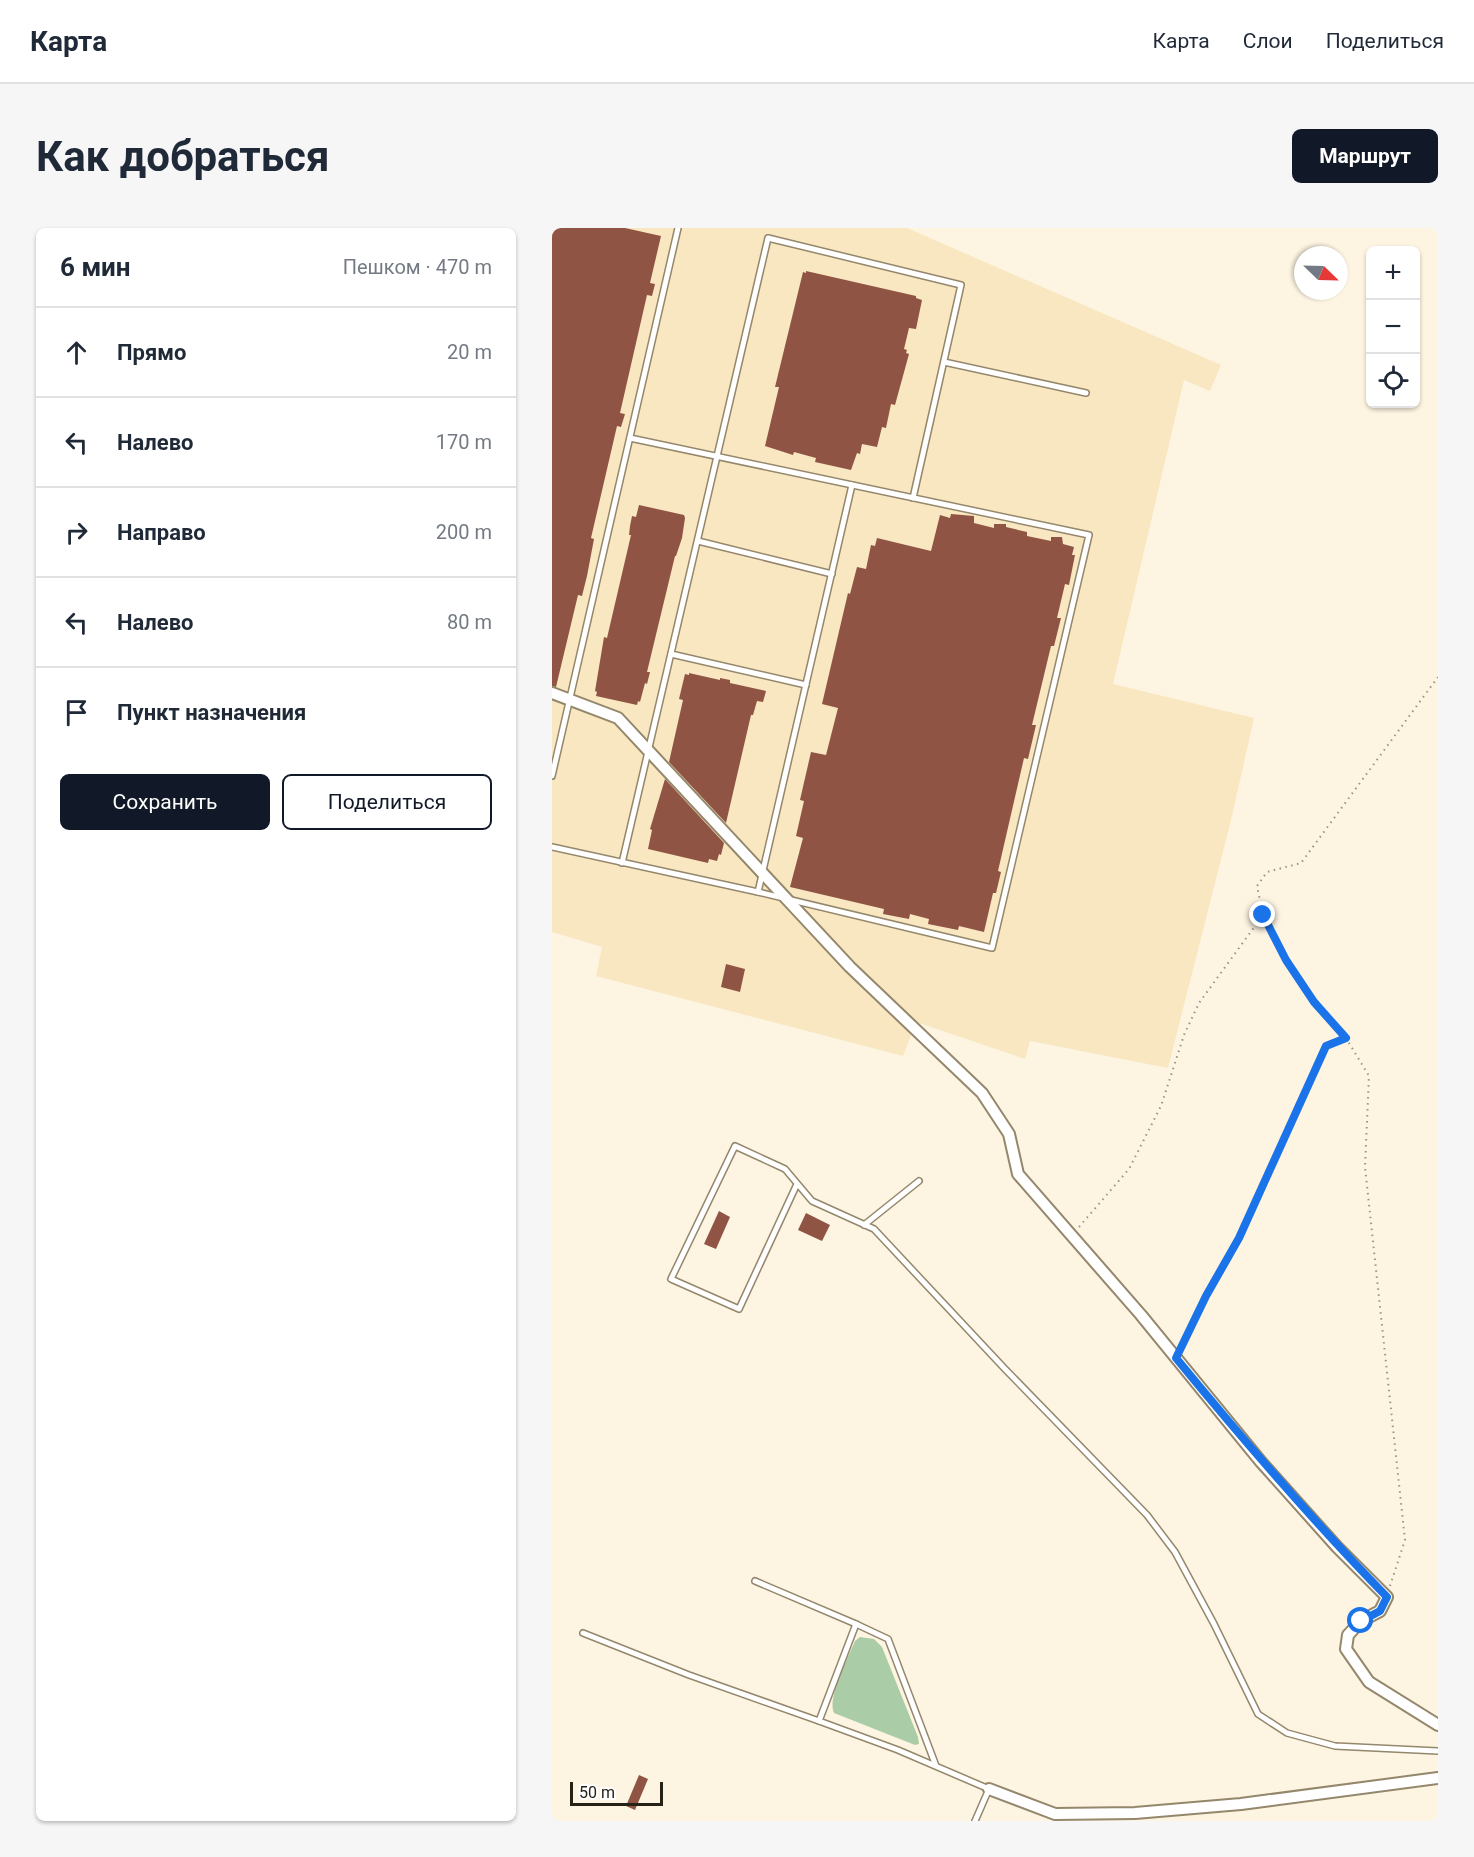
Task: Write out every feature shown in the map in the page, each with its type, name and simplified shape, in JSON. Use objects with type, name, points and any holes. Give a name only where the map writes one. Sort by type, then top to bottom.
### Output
[{"type":"street","points":[[552,693],[618,718],[850,966],[982,1093],[1009,1134],[1018,1174],[1176,1358],[1261,1462],[1337,1547],[1387,1597],[1380,1611],[1361,1621],[1348,1635],[1346,1649],[1369,1682],[1438,1725]]},
{"type":"street","points":[[989,1789],[1055,1814],[1135,1813],[1241,1804],[1438,1778]]},
{"type":"lane","points":[[552,776],[678,228]]},
{"type":"lane","points":[[622,863],[768,238],[961,285],[913,498]]},
{"type":"lane","points":[[944,362],[1086,393]]},
{"type":"lane","points":[[552,847],[758,892],[992,948],[1089,535],[630,438]]},
{"type":"lane","points":[[758,892],[852,485]]},
{"type":"lane","points":[[698,541],[832,574]]},
{"type":"lane","points":[[671,654],[806,686]]},
{"type":"lane","points":[[797,1184],[739,1308],[671,1279],[735,1146],[785,1169],[812,1202],[874,1229],[1005,1369],[1147,1515],[1175,1552],[1209,1614],[1258,1714],[1287,1733],[1335,1746],[1438,1751]]},
{"type":"lane","points":[[864,1225],[919,1181]]},
{"type":"lane","points":[[755,1581],[888,1639],[936,1766]]},
{"type":"lane","points":[[819,1721],[856,1624]]},
{"type":"lane","points":[[583,1633],[689,1675],[819,1721],[989,1789],[975,1821]]},
{"type":"path","points":[[1387,1597],[1405,1539],[1365,1167],[1369,1076],[1346,1038],[1314,1002],[1286,960],[1263,915],[1257,886],[1267,872],[1301,863],[1438,677]]},
{"type":"path","points":[[1072,1236],[1129,1169],[1161,1106],[1184,1035],[1199,1003],[1263,915]]},
{"type":"path","points":[[1176,1358],[1206,1296],[1239,1238],[1326,1046],[1346,1038]]},
{"type":"shaded area","points":[[552,228],[907,228],[1221,365],[1210,391],[1184,380],[1113,684],[1254,718],[1231,820],[1168,1068],[1030,1041],[1025,1059],[916,1022],[903,1056],[596,976],[602,947],[552,932]]},
{"type":"green space","points":[[860,1637],[874,1639],[882,1647],[919,1744],[915,1745],[834,1713],[833,1697],[843,1667],[855,1641]]},
{"type":"building","points":[[552,228],[625,228],[661,236],[650,283],[655,284],[652,296],[647,295],[620,413],[625,414],[621,427],[617,426],[591,538],[594,539],[587,576],[582,596],[578,595],[556,687],[552,686]]},
{"type":"building","points":[[806,271],[916,296],[922,300],[916,329],[909,328],[904,349],[909,354],[895,405],[891,404],[886,428],[882,427],[877,447],[862,444],[860,454],[857,453],[851,470],[815,462],[816,458],[794,452],[793,455],[765,446],[779,387],[775,387],[803,272],[806,273]]},
{"type":"building","points":[[639,505],[684,515],[685,518],[682,538],[675,556],[647,672],[650,672],[647,684],[645,683],[637,705],[596,696],[595,691],[604,637],[607,638],[631,535],[629,535],[632,516],[636,517]]},
{"type":"building","points":[[951,514],[974,516],[974,523],[994,528],[994,524],[1006,524],[1006,527],[1027,532],[1027,536],[1051,541],[1051,537],[1062,537],[1063,544],[1074,547],[1072,555],[1075,555],[1069,585],[1065,584],[1057,618],[1061,618],[1054,646],[1051,646],[1032,725],[1036,725],[1028,759],[1024,758],[998,871],[1001,872],[996,893],[993,893],[984,932],[959,926],[958,930],[928,924],[929,919],[910,914],[909,919],[883,914],[884,909],[790,887],[803,838],[796,836],[804,801],[800,800],[811,752],[826,755],[838,708],[822,704],[848,593],[850,594],[857,567],[866,569],[871,545],[875,546],[877,538],[931,551],[940,515],[950,518]]},
{"type":"building","points":[[689,673],[730,680],[730,683],[766,691],[763,702],[757,701],[753,715],[751,715],[726,823],[669,762],[683,700],[679,699],[685,674],[689,675]]},
{"type":"building","points":[[665,779],[724,843],[717,861],[709,859],[708,863],[648,849],[652,830],[650,829]]},
{"type":"building","points":[[726,964],[745,969],[740,992],[721,987]]},
{"type":"building","points":[[719,1211],[730,1217],[716,1249],[704,1244]]},
{"type":"building","points":[[806,1213],[830,1225],[822,1241],[798,1230]]},
{"type":"building","points":[[639,1775],[648,1779],[635,1810],[626,1806]]},
{"type":"route","points":[[1263,915],[1286,960],[1314,1002],[1346,1038],[1326,1046],[1239,1238],[1206,1296],[1176,1358],[1261,1462],[1337,1547],[1387,1597],[1380,1611],[1361,1621]]}]
